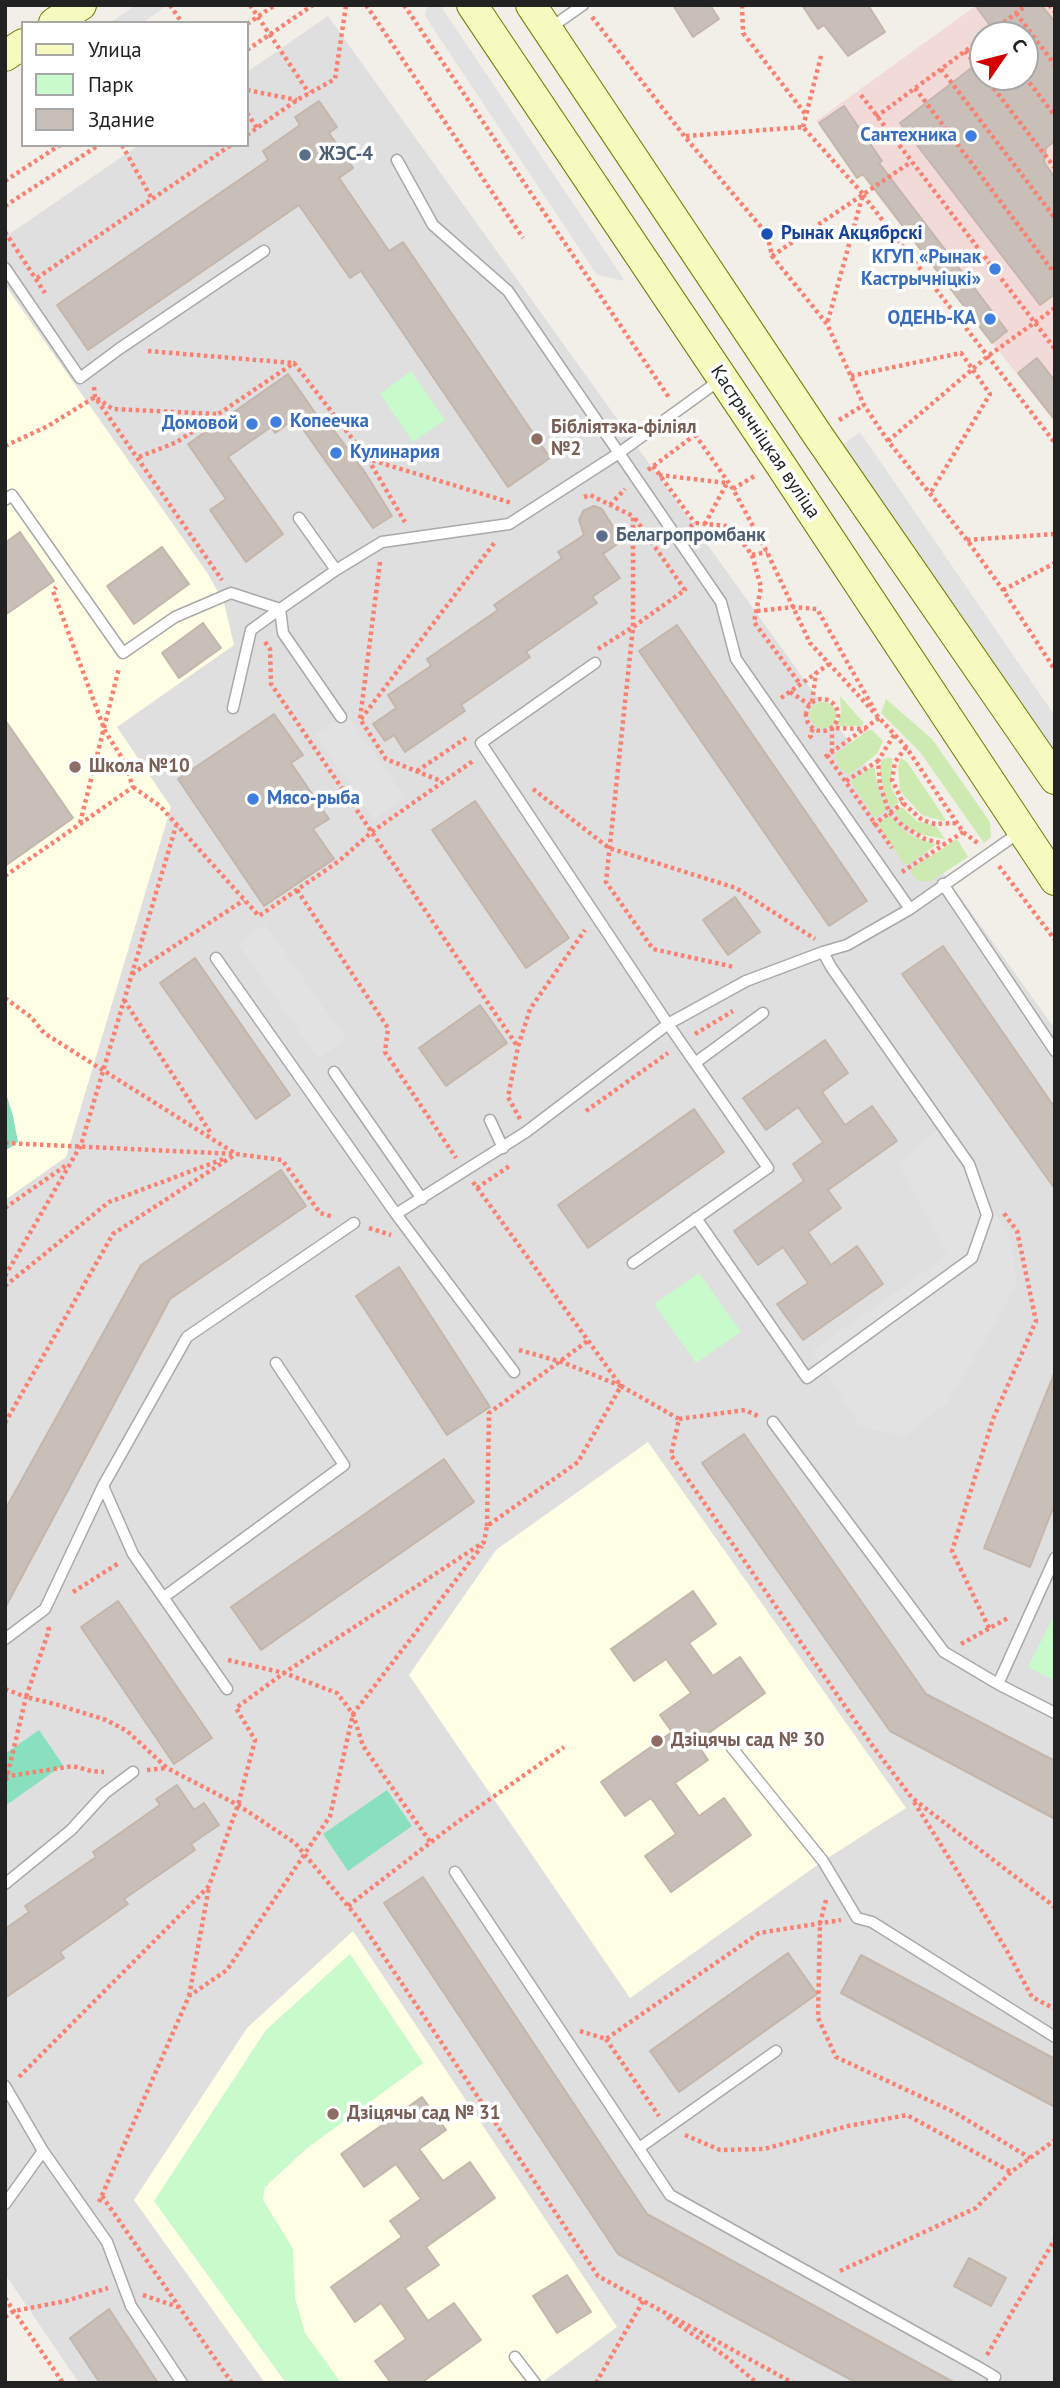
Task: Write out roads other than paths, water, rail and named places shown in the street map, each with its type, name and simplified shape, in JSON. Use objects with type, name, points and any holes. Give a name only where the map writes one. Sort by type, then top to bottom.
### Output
[{"type":"main road","points":[[57,21],[80,5]]},
{"type":"main road","name":"Кастрычніцкая вуліца","points":[[472,5],[779,461],[1055,880]]},
{"type":"main road","points":[[531,5],[817,434],[1055,779]]},
{"type":"main road","points":[[5,56],[21,45]]},
{"type":"lane","points":[[548,30],[583,5]]},
{"type":"lane","points":[[397,160],[433,225],[508,291],[619,453],[721,602],[736,659],[910,909]]},
{"type":"lane","points":[[5,268],[80,378],[264,251]]},
{"type":"lane","points":[[233,708],[251,630],[336,570],[382,542],[509,524],[619,453],[722,379]]},
{"type":"lane","points":[[5,499],[12,495],[123,653],[175,617],[231,593],[280,609]]},
{"type":"lane","points":[[299,518],[336,570]]},
{"type":"lane","points":[[280,609],[283,633],[341,717]]},
{"type":"lane","points":[[595,663],[481,743],[668,1024],[768,1168],[633,1263]]},
{"type":"lane","points":[[396,1214],[526,1132],[668,1024],[746,981],[822,952],[847,946],[910,909],[1022,831]]},
{"type":"lane","points":[[943,884],[1055,1051]]},
{"type":"lane","points":[[696,1218],[807,1378],[972,1258],[987,1215],[969,1164],[822,952]]},
{"type":"lane","points":[[216,958],[396,1214],[514,1372]]},
{"type":"lane","points":[[695,1063],[763,1013]]},
{"type":"lane","points":[[334,1072],[422,1199]]},
{"type":"lane","points":[[490,1121],[503,1148]]},
{"type":"lane","points":[[5,1639],[45,1609],[103,1486],[187,1337],[354,1223]]},
{"type":"lane","points":[[164,1597],[344,1465],[276,1363]]},
{"type":"lane","points":[[773,1422],[944,1652],[1055,1713]]},
{"type":"lane","points":[[103,1486],[134,1554],[227,1689]]},
{"type":"lane","points":[[998,1684],[1055,1558]]},
{"type":"lane","points":[[728,1743],[823,1861],[857,1918],[872,1922],[1055,2038]]},
{"type":"lane","points":[[5,1884],[71,1830],[105,1793],[133,1772]]},
{"type":"lane","points":[[455,1872],[670,2195],[995,2377],[992,2383]]},
{"type":"lane","points":[[639,2148],[776,2051]]},
{"type":"lane","points":[[6,2087],[43,2151],[107,2242],[131,2306],[182,2383]]},
{"type":"lane","points":[[5,2204],[43,2151]]},
{"type":"lane","points":[[515,2357],[535,2383]]},
{"type":"place","name":"Сантехника","points":[[971,136]]},
{"type":"place","name":"ЖЭС-4","points":[[305,155]]},
{"type":"place","name":"Рынак Акцябрскі","points":[[767,234]]},
{"type":"place","name":"КГУП «Рынак Кастрычніцкі»","points":[[995,269]]},
{"type":"place","name":"ОДЕНЬ-КА","points":[[990,319]]},
{"type":"place","name":"Копеечка","points":[[276,422]]},
{"type":"place","name":"Домовой","points":[[252,424]]},
{"type":"place","name":"Бібліятэка-філіял №2","points":[[537,439]]},
{"type":"place","name":"Кулинария","points":[[336,453]]},
{"type":"place","name":"Белагропромбанк","points":[[602,536]]},
{"type":"place","name":"Школа №10","points":[[75,767]]},
{"type":"place","name":"Мясо-рыба","points":[[253,799]]},
{"type":"place","name":"Дзіцячы сад № 30","points":[[657,1741]]},
{"type":"place","name":"Дзіцячы сад № 31","points":[[333,2114]]}]
